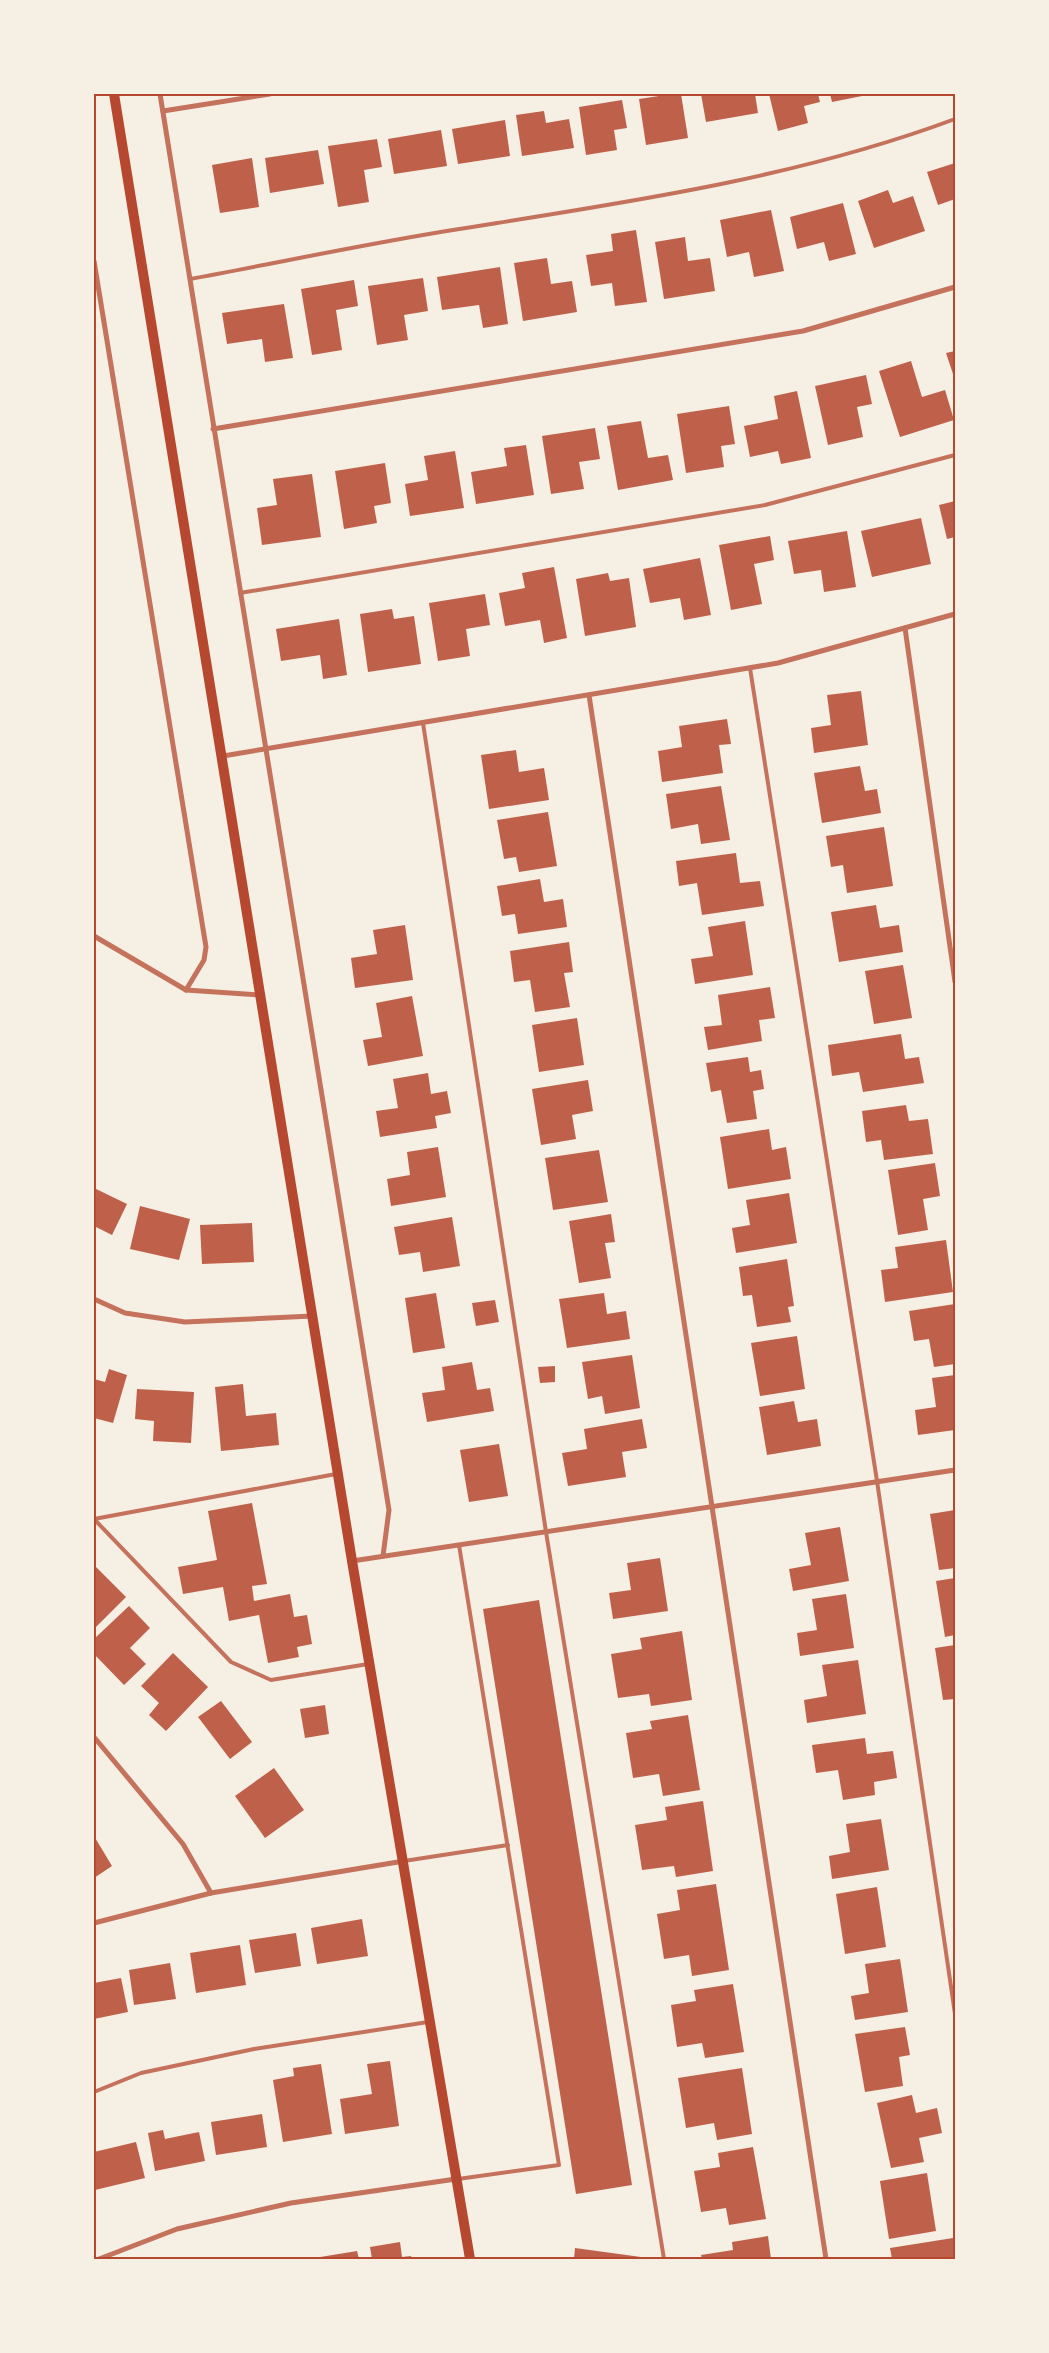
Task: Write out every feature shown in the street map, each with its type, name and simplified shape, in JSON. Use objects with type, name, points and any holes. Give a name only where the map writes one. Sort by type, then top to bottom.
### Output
[{"type":"main road","points":[[114,94],[223,756],[352,1561],[371,1663],[470,2259]]},
{"type":"street","points":[[160,94],[388,1510],[383,1556]]},
{"type":"street","points":[[163,111],[270,94]]},
{"type":"street","points":[[94,261],[206,947],[204,960],[186,990]]},
{"type":"street","points":[[213,429],[803,330],[955,287]]},
{"type":"street","points":[[223,756],[778,663],[955,614]]},
{"type":"street","points":[[905,628],[955,982]]},
{"type":"street","points":[[589,695],[826,2259]]},
{"type":"street","points":[[94,936],[186,990],[260,995]]},
{"type":"street","points":[[94,1299],[125,1313],[185,1322],[313,1316]]},
{"type":"street","points":[[352,1561],[955,1470]]},
{"type":"street","points":[[94,1737],[184,1844],[211,1893]]},
{"type":"street","points":[[94,1924],[211,1893],[404,1861]]},
{"type":"street","points":[[100,2259],[177,2229],[291,2203],[457,2179]]},
{"type":"lane","points":[[190,279],[416,236],[611,204],[806,165],[909,136],[955,119]]},
{"type":"lane","points":[[240,592],[765,505],[955,455]]},
{"type":"lane","points":[[750,668],[877,1482],[955,2014]]},
{"type":"lane","points":[[422,723],[546,1532],[664,2259]]},
{"type":"lane","points":[[94,1519],[338,1473]]},
{"type":"lane","points":[[94,1519],[230,1662],[271,1680],[371,1663]]},
{"type":"lane","points":[[457,2179],[559,2165],[459,1545]]},
{"type":"lane","points":[[404,1861],[508,1845]]},
{"type":"lane","points":[[94,2092],[141,2073],[254,2049],[431,2022]]},
{"type":"building","points":[[681,94],[688,138],[646,145],[639,99]]},
{"type":"building","points":[[701,94],[755,94],[758,113],[706,122]]},
{"type":"building","points":[[769,94],[818,94],[820,102],[804,106],[808,123],[778,131]]},
{"type":"building","points":[[830,94],[867,94],[867,95],[832,102]]},
{"type":"building","points":[[622,100],[627,128],[614,130],[617,150],[586,155],[579,107]]},
{"type":"building","points":[[544,111],[546,123],[569,119],[574,148],[522,156],[516,115]]},
{"type":"building","points":[[505,120],[510,156],[458,164],[452,129]]},
{"type":"building","points":[[441,130],[447,166],[394,174],[388,139]]},
{"type":"building","points":[[377,139],[382,167],[364,170],[369,202],[338,207],[328,146]]},
{"type":"building","points":[[318,150],[324,184],[270,193],[265,158]]},
{"type":"building","points":[[252,158],[259,207],[220,213],[212,165]]},
{"type":"building","points":[[955,163],[955,199],[938,205],[927,172]]},
{"type":"building","points":[[888,190],[893,203],[913,196],[925,231],[874,248],[858,201]]},
{"type":"building","points":[[843,203],[856,254],[829,261],[824,242],[797,249],[790,217]]},
{"type":"building","points":[[771,210],[784,271],[754,277],[749,252],[727,257],[720,220]]},
{"type":"building","points":[[636,230],[647,302],[615,306],[612,283],[591,286],[586,255],[613,251],[611,234]]},
{"type":"building","points":[[685,237],[688,261],[710,258],[715,291],[664,299],[655,242]]},
{"type":"building","points":[[547,258],[551,284],[572,281],[577,312],[523,321],[514,263]]},
{"type":"building","points":[[500,267],[508,324],[483,328],[479,305],[442,310],[437,277]]},
{"type":"building","points":[[423,278],[428,311],[404,315],[408,340],[377,345],[368,286]]},
{"type":"building","points":[[354,280],[358,306],[336,310],[342,350],[312,355],[301,289]]},
{"type":"building","points":[[284,304],[293,358],[265,362],[262,339],[227,344],[222,313]]},
{"type":"building","points":[[955,351],[955,380],[946,353]]},
{"type":"building","points":[[911,361],[922,397],[945,390],[954,420],[900,437],[879,371]]},
{"type":"building","points":[[866,375],[872,404],[857,407],[863,437],[828,445],[815,386]]},
{"type":"building","points":[[797,391],[811,458],[781,464],[778,451],[750,457],[744,426],[778,419],[774,396]]},
{"type":"building","points":[[729,406],[735,444],[721,446],[724,467],[686,473],[677,414]]},
{"type":"building","points":[[641,421],[648,458],[668,455],[673,480],[618,490],[607,426]]},
{"type":"building","points":[[595,428],[600,459],[579,462],[584,489],[551,494],[542,436]]},
{"type":"building","points":[[526,445],[534,495],[476,504],[471,472],[507,466],[504,448]]},
{"type":"building","points":[[455,451],[464,508],[410,516],[405,484],[428,480],[424,456]]},
{"type":"building","points":[[385,463],[391,503],[374,506],[377,523],[344,529],[335,471]]},
{"type":"building","points":[[312,474],[321,537],[262,545],[257,508],[277,505],[273,479]]},
{"type":"building","points":[[955,501],[955,537],[947,539],[939,505]]},
{"type":"building","points":[[921,518],[931,564],[872,577],[861,531]]},
{"type":"building","points":[[847,531],[856,587],[824,592],[821,570],[794,574],[788,541]]},
{"type":"building","points":[[770,536],[774,560],[754,564],[762,604],[731,610],[719,545]]},
{"type":"building","points":[[700,558],[711,615],[684,620],[680,598],[650,603],[643,569]]},
{"type":"building","points":[[554,567],[567,638],[544,643],[540,620],[505,626],[499,593],[525,588],[522,573]]},
{"type":"building","points":[[608,573],[610,581],[629,578],[636,627],[585,636],[576,579]]},
{"type":"building","points":[[485,594],[490,625],[466,629],[470,656],[438,661],[429,603]]},
{"type":"building","points":[[392,609],[394,619],[414,616],[421,664],[368,672],[360,614]]},
{"type":"building","points":[[339,619],[347,675],[323,679],[320,655],[281,661],[276,629]]},
{"type":"building","points":[[861,691],[868,745],[814,753],[811,728],[831,725],[827,695]]},
{"type":"building","points":[[727,719],[731,744],[719,745],[723,773],[662,782],[658,751],[682,747],[679,726]]},
{"type":"building","points":[[516,750],[519,772],[544,768],[549,800],[489,809],[481,755]]},
{"type":"building","points":[[860,766],[865,791],[877,789],[881,813],[822,823],[814,773]]},
{"type":"building","points":[[721,786],[730,840],[701,844],[698,824],[671,829],[666,794]]},
{"type":"building","points":[[548,812],[557,866],[519,872],[516,857],[504,859],[497,820]]},
{"type":"building","points":[[884,827],[893,886],[847,893],[843,865],[831,867],[826,836]]},
{"type":"building","points":[[736,853],[740,883],[760,881],[764,906],[702,915],[697,883],[679,886],[676,861]]},
{"type":"building","points":[[540,879],[544,902],[563,899],[567,927],[518,934],[515,914],[502,916],[497,886]]},
{"type":"building","points":[[876,905],[880,928],[899,925],[903,952],[839,962],[831,912]]},
{"type":"building","points":[[745,921],[753,975],[695,984],[691,959],[713,956],[708,927]]},
{"type":"building","points":[[405,925],[413,980],[355,988],[351,958],[377,954],[373,930]]},
{"type":"building","points":[[569,942],[573,972],[564,973],[570,1007],[535,1012],[530,980],[514,982],[510,951]]},
{"type":"building","points":[[903,965],[912,1018],[874,1024],[865,971]]},
{"type":"building","points":[[770,987],[775,1018],[759,1020],[762,1041],[708,1050],[704,1027],[722,1025],[718,995]]},
{"type":"building","points":[[412,996],[423,1056],[368,1066],[363,1040],[382,1037],[376,1003]]},
{"type":"building","points":[[577,1018],[584,1065],[539,1072],[532,1025]]},
{"type":"building","points":[[901,1034],[905,1059],[919,1057],[924,1083],[863,1092],[859,1072],[832,1076],[828,1045]]},
{"type":"building","points":[[748,1057],[750,1072],[761,1070],[764,1089],[753,1091],[757,1119],[727,1123],[721,1090],[711,1092],[706,1063]]},
{"type":"building","points":[[428,1073],[431,1094],[447,1091],[451,1113],[435,1116],[437,1128],[380,1137],[376,1111],[398,1108],[393,1079]]},
{"type":"building","points":[[588,1080],[593,1111],[572,1115],[576,1139],[541,1145],[532,1089]]},
{"type":"building","points":[[906,1105],[909,1121],[928,1119],[933,1154],[884,1160],[881,1140],[866,1142],[862,1111]]},
{"type":"building","points":[[769,1129],[772,1150],[786,1147],[791,1179],[728,1189],[720,1137]]},
{"type":"building","points":[[438,1147],[446,1197],[391,1206],[387,1179],[410,1175],[407,1152]]},
{"type":"building","points":[[599,1150],[608,1202],[553,1210],[545,1158]]},
{"type":"building","points":[[935,1163],[940,1196],[923,1199],[928,1230],[898,1235],[888,1170]]},
{"type":"building","points":[[94,1188],[127,1204],[112,1235],[94,1226]]},
{"type":"building","points":[[789,1193],[797,1243],[736,1253],[732,1228],[750,1225],[746,1200]]},
{"type":"building","points":[[140,1206],[190,1219],[179,1260],[130,1249]]},
{"type":"building","points":[[611,1214],[615,1242],[605,1243],[611,1278],[579,1283],[569,1221]]},
{"type":"building","points":[[452,1217],[460,1266],[423,1272],[420,1252],[399,1255],[394,1227]]},
{"type":"building","points":[[252,1223],[254,1262],[202,1264],[200,1225]]},
{"type":"building","points":[[946,1240],[953,1292],[885,1302],[881,1270],[898,1268],[895,1247]]},
{"type":"building","points":[[787,1259],[794,1306],[788,1307],[791,1322],[757,1327],[752,1295],[743,1296],[739,1267]]},
{"type":"building","points":[[436,1293],[445,1348],[413,1353],[405,1298]]},
{"type":"building","points":[[604,1293],[607,1314],[626,1311],[630,1339],[567,1348],[559,1299]]},
{"type":"building","points":[[495,1300],[499,1322],[476,1326],[472,1303]]},
{"type":"building","points":[[955,1304],[955,1364],[934,1367],[929,1339],[914,1341],[909,1311]]},
{"type":"building","points":[[797,1336],[805,1389],[760,1396],[751,1343]]},
{"type":"building","points":[[632,1355],[640,1408],[605,1414],[602,1396],[588,1399],[582,1362]]},
{"type":"building","points":[[472,1362],[477,1390],[490,1388],[494,1411],[427,1422],[422,1393],[445,1390],[442,1367]]},
{"type":"building","points":[[555,1366],[555,1382],[540,1383],[538,1367]]},
{"type":"building","points":[[109,1369],[127,1375],[113,1423],[94,1418],[94,1379],[105,1382]]},
{"type":"building","points":[[955,1375],[955,1430],[918,1435],[915,1410],[936,1407],[932,1378]]},
{"type":"building","points":[[243,1384],[246,1416],[276,1413],[279,1445],[221,1451],[215,1387]]},
{"type":"building","points":[[137,1389],[194,1392],[191,1443],[153,1441],[154,1421],[135,1419]]},
{"type":"building","points":[[794,1401],[798,1422],[817,1419],[821,1446],[767,1455],[759,1407]]},
{"type":"building","points":[[642,1419],[647,1448],[622,1452],[626,1477],[568,1486],[562,1453],[587,1449],[584,1429]]},
{"type":"building","points":[[499,1444],[508,1496],[469,1502],[460,1450]]},
{"type":"building","points":[[252,1503],[267,1584],[252,1586],[254,1601],[290,1594],[294,1617],[307,1615],[312,1644],[297,1647],[299,1657],[268,1663],[259,1615],[229,1621],[223,1587],[183,1594],[178,1567],[217,1560],[208,1511]]},
{"type":"building","points":[[955,1510],[955,1568],[939,1570],[930,1514]]},
{"type":"building","points":[[840,1527],[849,1581],[793,1591],[789,1569],[811,1565],[805,1533]]},
{"type":"building","points":[[660,1558],[668,1611],[613,1619],[609,1593],[631,1590],[627,1563]]},
{"type":"building","points":[[94,1565],[126,1597],[94,1629]]},
{"type":"building","points":[[955,1578],[955,1635],[945,1637],[936,1581]]},
{"type":"building","points":[[846,1594],[854,1648],[800,1656],[797,1633],[817,1630],[812,1599]]},
{"type":"building","points":[[539,1600],[632,2185],[576,2194],[483,1609]]},
{"type":"building","points":[[129,1606],[150,1628],[130,1648],[146,1664],[124,1685],[94,1654],[94,1639]]},
{"type":"building","points":[[682,1631],[692,1700],[651,1706],[649,1694],[618,1698],[611,1654],[642,1649],[640,1638]]},
{"type":"building","points":[[955,1645],[955,1699],[943,1700],[935,1648]]},
{"type":"building","points":[[173,1653],[208,1687],[166,1731],[149,1715],[159,1703],[141,1686]]},
{"type":"building","points":[[858,1660],[866,1714],[807,1723],[804,1700],[827,1696],[822,1665]]},
{"type":"building","points":[[221,1701],[252,1742],[230,1759],[198,1717]]},
{"type":"building","points":[[325,1705],[329,1734],[305,1738],[300,1709]]},
{"type":"building","points":[[688,1715],[700,1790],[663,1796],[659,1774],[633,1778],[626,1733],[652,1729],[650,1721]]},
{"type":"building","points":[[865,1738],[867,1754],[893,1751],[897,1778],[874,1782],[875,1795],[843,1800],[838,1770],[816,1773],[812,1745]]},
{"type":"building","points":[[274,1768],[304,1810],[265,1838],[235,1796]]},
{"type":"building","points":[[703,1801],[713,1871],[676,1877],[674,1866],[642,1870],[635,1825],[667,1820],[665,1807]]},
{"type":"building","points":[[881,1819],[889,1870],[832,1879],[829,1856],[850,1852],[846,1824]]},
{"type":"building","points":[[94,1836],[112,1866],[94,1878]]},
{"type":"building","points":[[716,1884],[729,1970],[692,1976],[689,1955],[664,1959],[657,1914],[680,1910],[677,1890]]},
{"type":"building","points":[[877,1887],[886,1947],[845,1954],[836,1894]]},
{"type":"building","points":[[362,1919],[368,1956],[317,1964],[311,1928]]},
{"type":"building","points":[[296,1933],[301,1966],[255,1973],[249,1940]]},
{"type":"building","points":[[240,1945],[246,1985],[196,1993],[190,1953]]},
{"type":"building","points":[[900,1959],[908,2012],[855,2020],[851,1996],[869,1993],[865,1964]]},
{"type":"building","points":[[170,1963],[176,1999],[134,2005],[129,1970]]},
{"type":"building","points":[[121,1978],[128,2012],[94,2019],[94,1983]]},
{"type":"building","points":[[733,1984],[744,2052],[705,2058],[702,2043],[677,2047],[671,2005],[696,2001],[694,1990]]},
{"type":"building","points":[[905,2027],[910,2055],[899,2057],[903,2086],[865,2092],[855,2034]]},
{"type":"building","points":[[390,2061],[399,2126],[345,2134],[340,2099],[372,2094],[367,2064]]},
{"type":"building","points":[[321,2064],[332,2134],[283,2142],[273,2080],[294,2076],[293,2068]]},
{"type":"building","points":[[742,2068],[752,2134],[717,2140],[714,2123],[686,2128],[678,2078]]},
{"type":"building","points":[[912,2095],[916,2113],[937,2108],[942,2133],[919,2138],[924,2162],[891,2168],[877,2103]]},
{"type":"building","points":[[262,2114],[267,2147],[216,2155],[211,2122]]},
{"type":"building","points":[[163,2130],[165,2139],[199,2132],[205,2161],[155,2171],[148,2133]]},
{"type":"building","points":[[136,2142],[145,2178],[95,2190],[94,2152]]},
{"type":"building","points":[[753,2147],[766,2219],[729,2225],[726,2208],[701,2212],[694,2171],[720,2167],[718,2153]]},
{"type":"building","points":[[927,2173],[936,2231],[889,2239],[880,2181]]},
{"type":"building","points":[[768,2236],[771,2259],[702,2259],[701,2255],[733,2250],[732,2242]]},
{"type":"building","points":[[953,2238],[955,2259],[892,2259],[890,2248]]},
{"type":"building","points":[[400,2242],[402,2257],[411,2256],[412,2259],[372,2259],[370,2247]]},
{"type":"building","points":[[575,2248],[641,2257],[641,2259],[574,2259]]},
{"type":"building","points":[[357,2251],[359,2259],[314,2259],[314,2258]]}]
